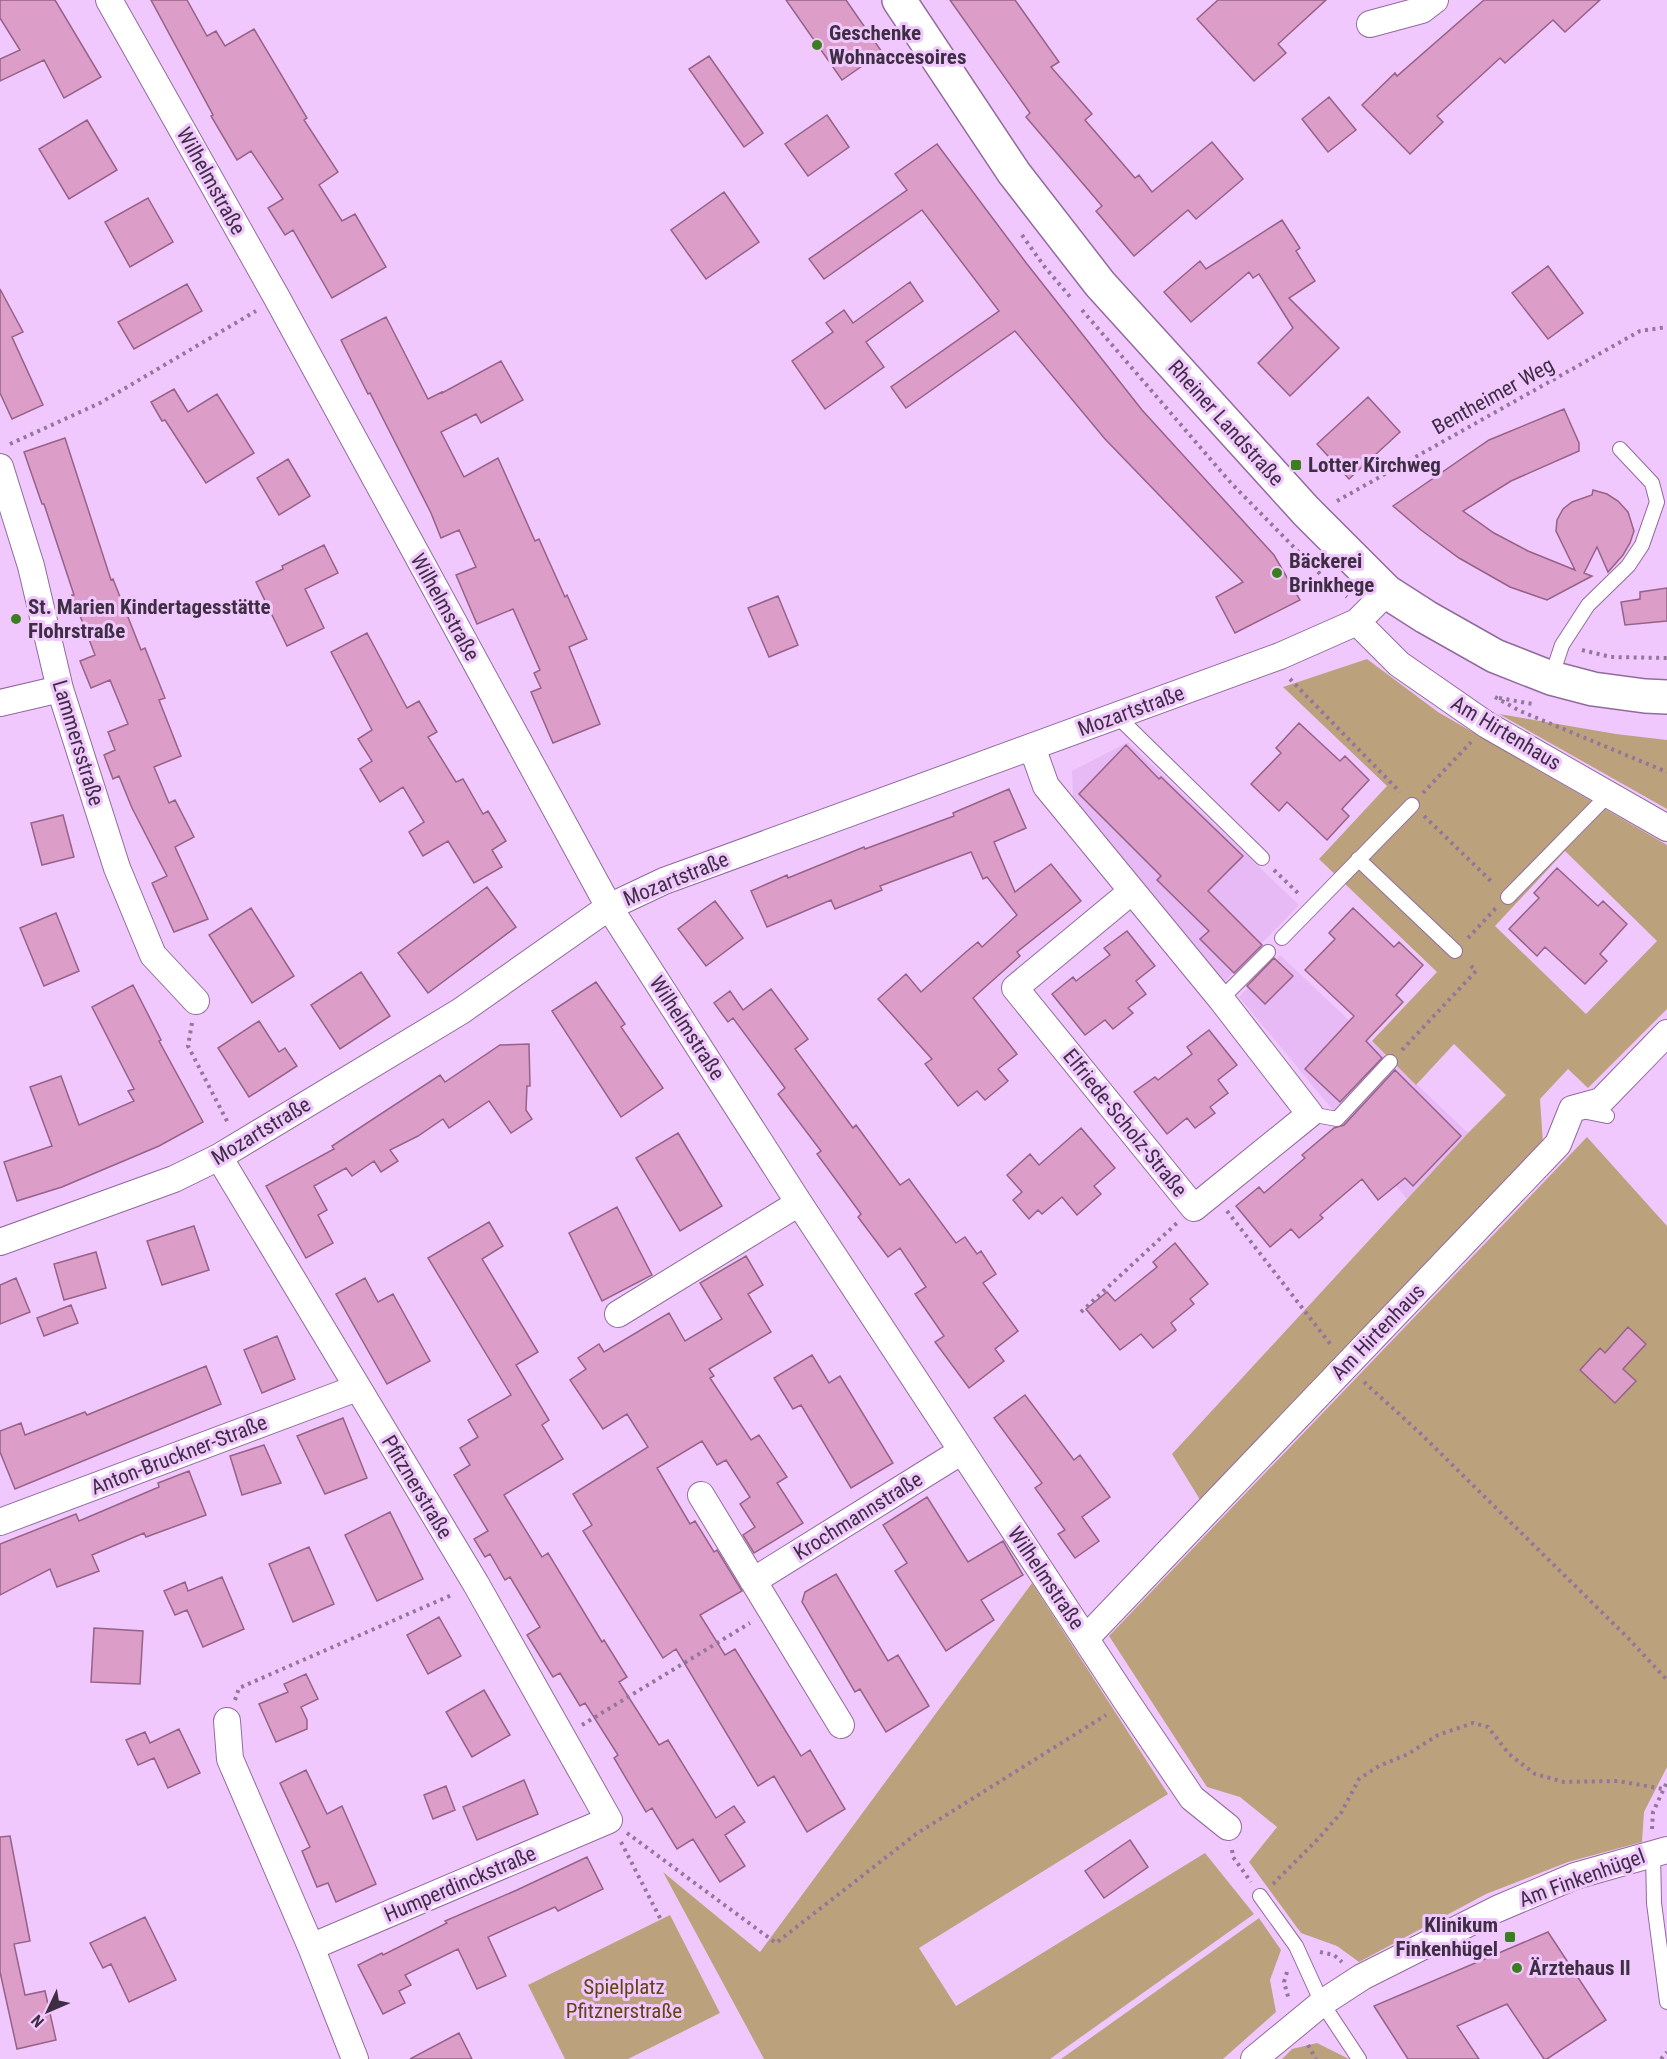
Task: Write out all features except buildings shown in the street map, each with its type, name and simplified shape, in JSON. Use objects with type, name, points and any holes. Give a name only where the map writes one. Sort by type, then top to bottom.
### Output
[{"type":"street","name":"Wilhelmstraße","points":[[109,0],[277,298],[609,907],[799,1203],[1127,1702],[1192,1798],[1228,1827]]},
{"type":"street","name":"Rheiner Landstraße","points":[[899,0],[1014,173],[1100,284],[1306,510],[1387,592],[1495,656],[1551,678],[1593,689],[1667,697]]},
{"type":"street","points":[[1371,24],[1422,10],[1435,0]]},
{"type":"street","name":"Lammersstraße","points":[[0,467],[30,566],[60,689],[117,868],[153,955],[196,1001]]},
{"type":"street","name":"Mozartstraße","points":[[0,1242],[174,1179],[229,1151],[460,1011],[609,907],[664,881],[1280,656],[1357,622],[1387,592]]},
{"type":"street","name":"Am Hirtenhaus","points":[[1357,622],[1399,664],[1487,725],[1667,828]]},
{"type":"street","points":[[0,703],[60,689]]},
{"type":"street","points":[[1032,747],[1046,786],[1221,999],[1310,1114]]},
{"type":"street","name":"Elfriede-Scholz-Straße","points":[[1132,891],[1015,988],[1204,1200],[1310,1114]]},
{"type":"street","points":[[1572,1109],[1601,1101],[1667,1034]]},
{"type":"street","name":"Am Hirtenhaus","points":[[1086,1638],[1558,1144],[1572,1109]]},
{"type":"street","name":"Pfitznerstraße","points":[[229,1151],[357,1388],[476,1584],[609,1820]]},
{"type":"street","points":[[618,1314],[799,1203]]},
{"type":"street","name":"Anton-Bruckner-Straße","points":[[0,1522],[357,1388]]},
{"type":"street","name":"Krochmannstraße","points":[[753,1581],[962,1451]]},
{"type":"street","points":[[701,1495],[841,1725]]},
{"type":"street","points":[[227,1720],[230,1759],[311,1947],[356,2059]]},
{"type":"street","name":"Humperdinckstraße","points":[[311,1947],[609,1820]]},
{"type":"street","name":"Am Finkenhügel","points":[[1254,2059],[1322,2003],[1362,1977],[1507,1905],[1575,1876],[1660,1851]]},
{"type":"lane","points":[[1551,678],[1562,645],[1588,605],[1628,566],[1642,545],[1657,502],[1652,483],[1620,449]]},
{"type":"lane","points":[[1117,716],[1262,858]]},
{"type":"lane","points":[[1508,897],[1609,794]]},
{"type":"lane","points":[[1282,938],[1412,804]]},
{"type":"lane","points":[[1358,859],[1455,951]]},
{"type":"lane","points":[[1221,999],[1268,952]]},
{"type":"lane","points":[[1310,1114],[1337,1119],[1390,1062]]},
{"type":"lane","points":[[1572,1109],[1607,1116]]},
{"type":"lane","points":[[1660,1851],[1654,1903],[1667,2002]]},
{"type":"lane","points":[[1260,1896],[1296,1946],[1322,2003],[1359,2059]]},
{"type":"path","points":[[0,448],[100,403],[277,298]]},
{"type":"path","name":"Bentheimer Weg","points":[[1337,501],[1640,331],[1667,327]]},
{"type":"path","points":[[1562,645],[1611,657],[1667,658]]},
{"type":"path","points":[[1280,656],[1289,677],[1412,804],[1508,897],[1455,951],[1476,971],[1390,1062]]},
{"type":"path","points":[[1495,698],[1520,711],[1667,772]]},
{"type":"path","points":[[1412,804],[1487,725]]},
{"type":"path","points":[[1262,858],[1312,907]]},
{"type":"path","points":[[196,1001],[188,1046],[229,1151]]},
{"type":"path","points":[[1081,1312],[1204,1200],[1347,1366],[1437,1450],[1628,1638],[1667,1680]]},
{"type":"path","points":[[227,1720],[239,1688],[476,1584]]},
{"type":"path","points":[[563,1736],[771,1610]]},
{"type":"path","points":[[609,1820],[776,1943],[915,1834],[1127,1702]]},
{"type":"path","points":[[1228,1827],[1233,1857],[1260,1896],[1341,1813],[1359,1779],[1438,1735],[1473,1723],[1488,1727],[1509,1754],[1535,1774],[1564,1782],[1618,1781],[1663,1789]]},
{"type":"path","points":[[1660,1851],[1653,1812],[1667,1782]]},
{"type":"path","points":[[609,1820],[661,1920]]},
{"type":"path","points":[[1296,1946],[1334,1955],[1362,1977]]},
{"type":"path","points":[[1660,2059],[1667,2052]]},
{"type":"shaded area","points":[[1128,742],[1299,905],[1224,982],[1073,797],[1072,771]]},
{"type":"shaded area","points":[[1280,955],[1468,1133],[1407,1199],[1239,997]]},
{"type":"green space","points":[[1367,659],[1438,712],[1667,845],[1667,1009],[1588,1088],[1568,1069],[1540,1099],[1543,1144],[1202,1503],[1172,1454],[1468,1133],[1506,1095],[1454,1044],[1416,1085],[1372,1041],[1437,972],[1319,859],[1387,786],[1283,687]],"holes":[[[1565,851],[1657,941],[1586,1014],[1495,926]]]},
{"type":"green space","points":[[1499,714],[1616,734],[1667,740],[1667,809]]},
{"type":"green space","points":[[1587,1137],[1667,1226],[1667,1767],[1644,1812],[1642,1842],[1568,1862],[1486,1894],[1359,1962],[1337,1946],[1301,1933],[1249,1862],[1277,1827],[1240,1797],[1207,1787],[1109,1636]]},
{"type":"green space","points":[[1032,1583],[1168,1794],[919,1948],[956,2006],[1205,1853],[1254,1914],[1050,2059],[764,2059],[663,1872],[760,1952]]},
{"type":"green space","name":"Spielplatz Pfitznerstraße","points":[[670,1915],[720,2013],[628,2059],[565,2059],[528,1985]]},
{"type":"green space","points":[[1259,1918],[1281,1950],[1270,1980],[1276,2012],[1223,2059],[1061,2059]]},
{"type":"green space","points":[[1317,2043],[1349,2059],[1282,2059],[1292,2049]]},
{"type":"place","name":"Geschenke Wohnaccesoires","points":[[817,45]]},
{"type":"place","name":"Lotter Kirchweg","points":[[1296,465]]},
{"type":"place","name":"Bäckerei Brinkhege","points":[[1277,573]]},
{"type":"place","name":"St. Marien Kindertagesstätte Flohrstraße","points":[[16,619]]},
{"type":"place","name":"Klinikum Finkenhügel","points":[[1510,1937]]},
{"type":"place","name":"Ärztehaus II","points":[[1517,1968]]}]
